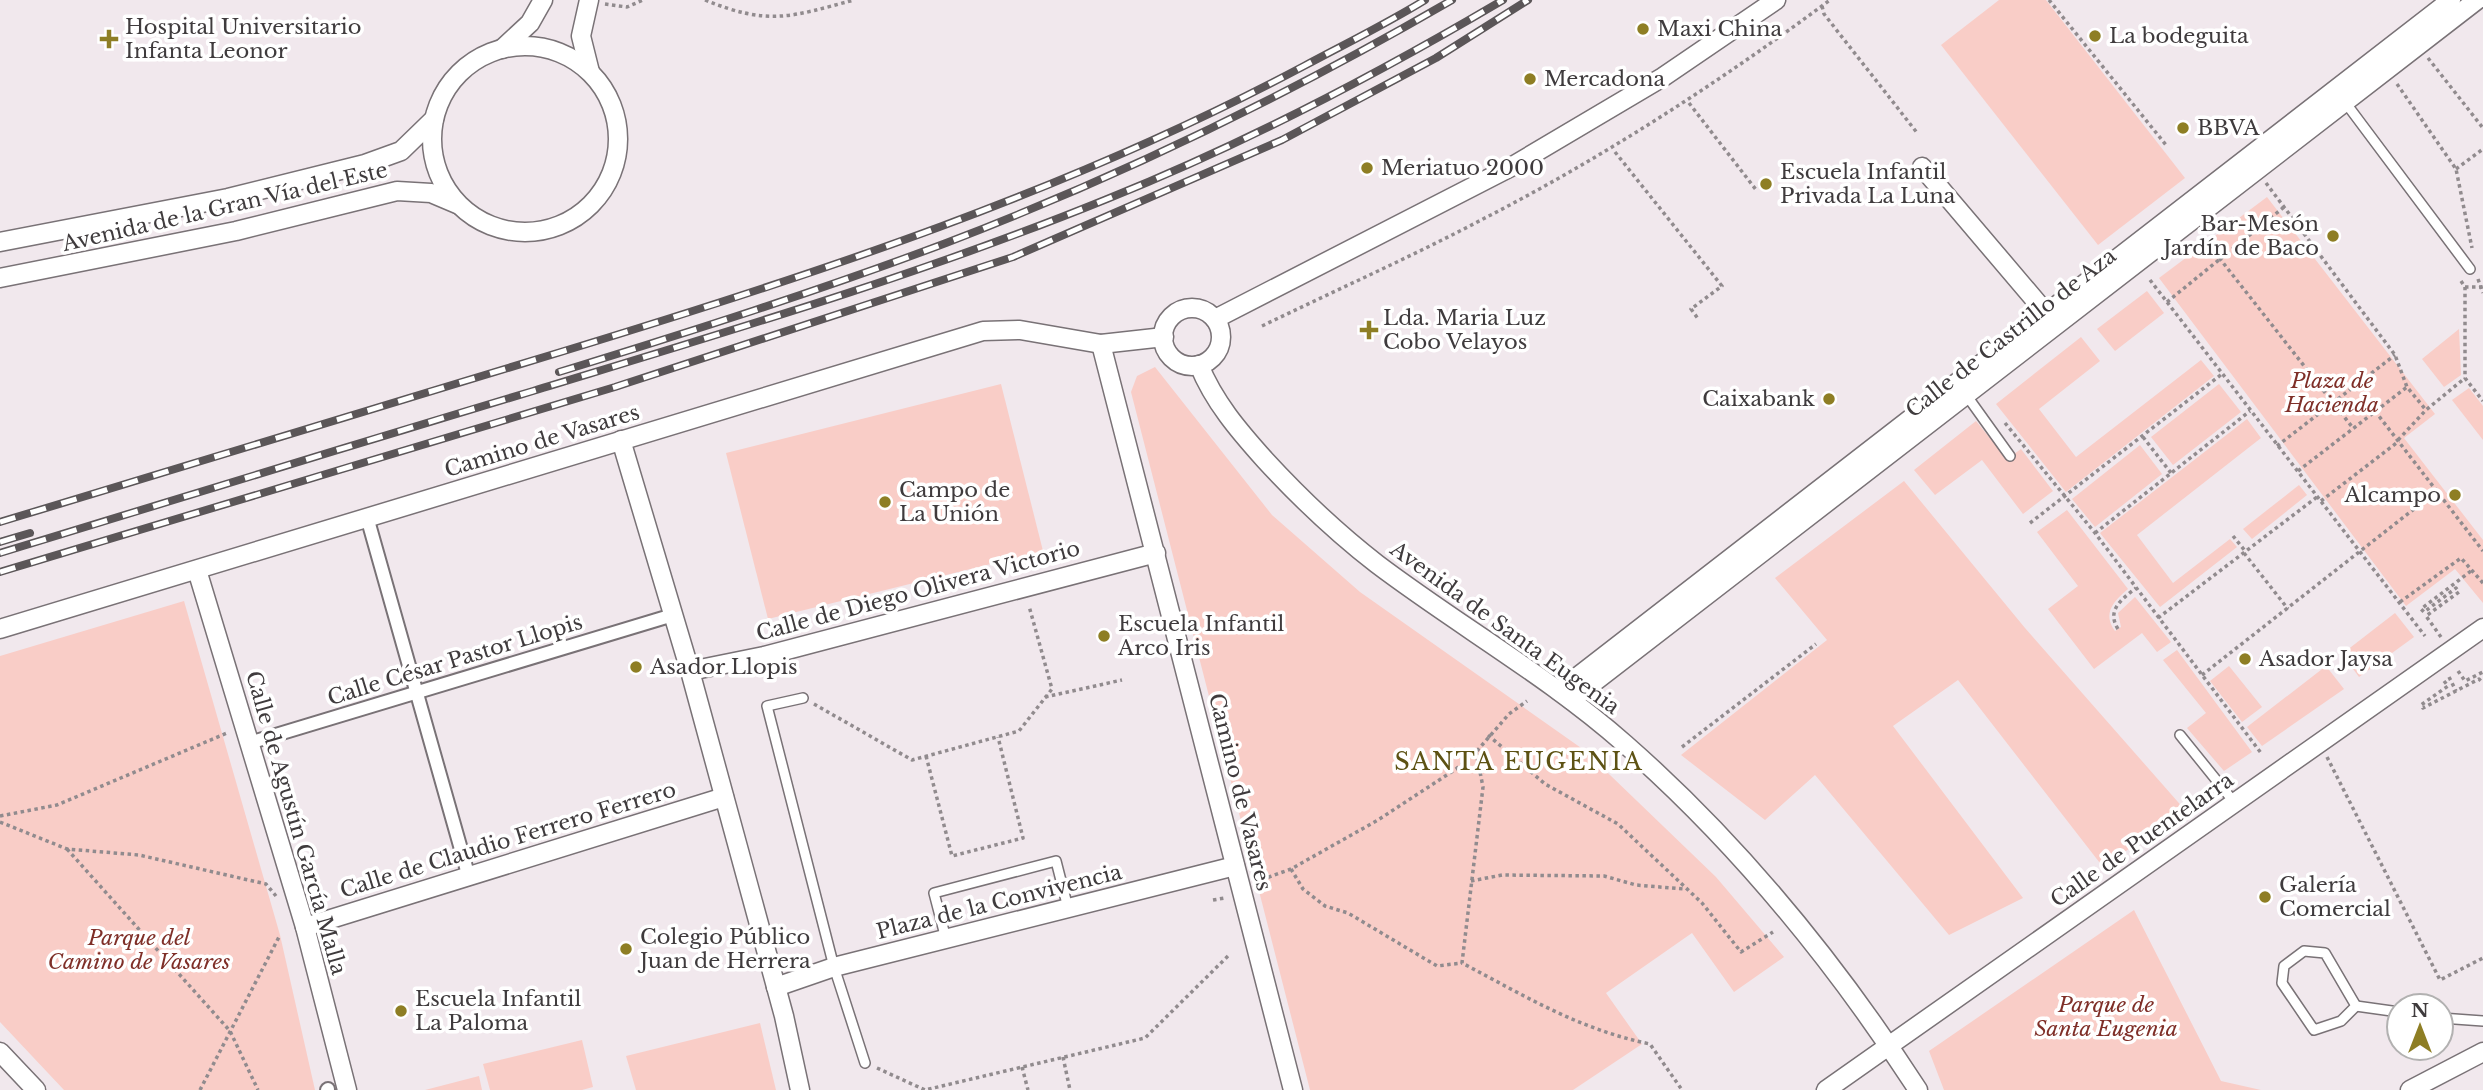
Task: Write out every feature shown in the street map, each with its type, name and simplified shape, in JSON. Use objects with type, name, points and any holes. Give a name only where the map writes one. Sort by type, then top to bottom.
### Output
[{"type":"street","points":[[502,49],[545,48],[578,62],[604,91],[617,128],[614,167],[605,187],[592,204],[558,226],[518,233],[476,219],[447,192],[433,157],[434,118],[445,91],[472,63],[502,49],[530,23],[542,0]]},
{"type":"street","points":[[1215,319],[1231,314],[1288,279],[1511,167],[1663,77],[1776,0]]},
{"type":"street","name":"Calle de Castrillo de Aza","points":[[1565,696],[2046,313],[2451,0]]},
{"type":"street","name":"Calle de Castrillo de Aza","points":[[1565,696],[1967,396],[2477,0]]},
{"type":"street","points":[[592,75],[581,36],[597,2]]},
{"type":"street","name":"Avenida de la Gran Vía del Este","points":[[0,242],[228,198],[365,164],[401,151],[434,118]]},
{"type":"street","name":"Calle de Castrillo de Aza","points":[[1922,167],[2046,313]]},
{"type":"street","name":"Avenida de la Gran Vía del Este","points":[[0,278],[236,231],[397,191],[431,193],[458,205]]},
{"type":"street","points":[[1182,310],[1207,311],[1215,319],[1221,337],[1218,351],[1212,358],[1199,365],[1177,363],[1170,356],[1164,337],[1167,324],[1182,310]]},
{"type":"street","name":"Camino de Vasares","points":[[0,629],[983,331],[1013,329],[1101,344],[1164,337]]},
{"type":"street","name":"Camino de Vasares","points":[[1101,344],[1293,1090]]},
{"type":"street","name":"Avenida de Santa Eugenia","points":[[1199,365],[1221,407],[1247,440],[1331,526],[1389,573],[1565,696],[1667,783],[1758,876],[1806,933],[1889,1045],[1917,1090]]},
{"type":"street","points":[[621,440],[690,671],[776,987],[800,1090]]},
{"type":"street","points":[[368,517],[415,693],[468,874]]},
{"type":"street","name":"Calle de Diego Olivera Victorio","points":[[690,671],[764,656],[1156,553]]},
{"type":"street","name":"Calle de Agustín García Malla","points":[[197,570],[305,927],[346,1090]]},
{"type":"street","name":"Calle César Pastor Llopis","points":[[247,735],[415,693],[673,615]]},
{"type":"street","name":"Calle de Puentelarra","points":[[1826,1090],[2483,628]]},
{"type":"street","name":"Calle de Claudio Ferrero Ferrero","points":[[305,927],[468,874],[724,797]]},
{"type":"street","name":"Plaza de la Convivencia","points":[[776,987],[834,967],[1235,866]]},
{"type":"street","points":[[0,1052],[36,1090]]},
{"type":"street","points":[[2410,1090],[2483,1052]]},
{"type":"lane","points":[[2345,103],[2474,273]]},
{"type":"lane","points":[[1967,396],[2010,456]]},
{"type":"lane","points":[[803,698],[767,706],[834,967],[865,1063]]},
{"type":"lane","points":[[2180,735],[2234,803]]},
{"type":"lane","points":[[946,939],[934,893],[1056,861],[1068,908]]},
{"type":"lane","points":[[2304,951],[2325,953],[2356,1006],[2341,1021],[2314,1030],[2282,983],[2284,966],[2304,951]]},
{"type":"lane","points":[[2356,1006],[2385,1010]]},
{"type":"lane","points":[[2455,1019],[2483,1021]]},
{"type":"path","points":[[597,2],[627,6],[643,0]]},
{"type":"path","points":[[705,0],[760,18],[786,17],[854,0]]},
{"type":"path","points":[[1262,326],[1483,219],[1600,153],[1830,0]]},
{"type":"path","points":[[2049,0],[2166,145]]},
{"type":"path","points":[[1822,6],[1824,14],[1918,134]]},
{"type":"path","points":[[2419,46],[2483,128]]},
{"type":"path","points":[[2397,85],[2456,169],[2472,249]]},
{"type":"path","points":[[1689,103],[1757,191]]},
{"type":"path","points":[[2456,169],[2483,149]]},
{"type":"path","points":[[1615,152],[1722,286],[1690,309],[1699,320]]},
{"type":"path","points":[[2272,191],[2395,355],[2407,387],[2426,410]]},
{"type":"path","points":[[2167,302],[2284,207]]},
{"type":"path","points":[[2202,236],[2353,428]]},
{"type":"path","points":[[2474,273],[2482,290]]},
{"type":"path","points":[[2150,280],[2425,636]]},
{"type":"path","points":[[2482,290],[2465,287],[2465,378],[2483,401]]},
{"type":"path","points":[[2277,446],[2395,355]]},
{"type":"path","points":[[2030,523],[2066,498],[2222,374]]},
{"type":"path","points":[[2321,501],[2398,440],[2426,410],[2465,378]]},
{"type":"path","points":[[2297,471],[2407,387]]},
{"type":"path","points":[[2095,533],[2250,411]]},
{"type":"path","points":[[2375,411],[2483,551]]},
{"type":"path","points":[[2001,418],[2095,533],[2261,753]]},
{"type":"path","points":[[2143,437],[2171,473]]},
{"type":"path","points":[[2202,675],[2437,491]]},
{"type":"path","points":[[2158,618],[2317,497]]},
{"type":"path","points":[[2233,536],[2288,609]]},
{"type":"path","points":[[2400,602],[2461,558],[2483,584]]},
{"type":"path","points":[[2441,638],[2426,616],[2459,592],[2456,588],[2424,612],[2421,609],[2471,570]]},
{"type":"path","points":[[803,698],[912,760],[1019,732],[1052,689],[1024,587]]},
{"type":"path","points":[[2118,629],[2113,620],[2115,607],[2136,587]]},
{"type":"path","points":[[1682,747],[1816,644]]},
{"type":"path","points":[[2458,671],[2465,681],[2483,672]]},
{"type":"path","points":[[2456,691],[2446,679],[2448,686],[2421,705],[2423,708],[2456,691],[2479,679],[2483,683]]},
{"type":"path","points":[[1045,697],[1122,680]]},
{"type":"path","points":[[1253,883],[1291,869],[1378,820],[1456,769],[1476,752],[1488,735],[1527,701]]},
{"type":"path","points":[[0,816],[57,805],[217,735],[247,735]]},
{"type":"path","points":[[1488,735],[1545,784],[1618,824],[1702,903],[1741,952],[1773,932]]},
{"type":"path","points":[[926,756],[952,856],[1023,838],[998,737]]},
{"type":"path","points":[[2319,743],[2440,980],[2483,958]]},
{"type":"path","points":[[1462,963],[1483,787],[1476,752]]},
{"type":"path","points":[[0,822],[67,849],[139,856],[266,884],[276,896]]},
{"type":"path","points":[[67,849],[230,1031],[258,1090]]},
{"type":"path","points":[[1291,869],[1303,889],[1325,906],[1348,913],[1437,966],[1462,963],[1573,1022],[1608,1035],[1650,1044],[1682,1090]]},
{"type":"path","points":[[1471,881],[1502,875],[1604,876],[1636,885],[1686,889]]},
{"type":"path","points":[[1213,900],[1232,896]]},
{"type":"path","points":[[200,1090],[280,935]]},
{"type":"path","points":[[865,1063],[925,1090],[1145,1038],[1229,955]]},
{"type":"path","points":[[1063,1058],[1070,1090]]},
{"type":"path","points":[[1022,1067],[1028,1090]]},
{"type":"green space","points":[[1999,0],[2046,0],[2185,178],[2098,245],[1941,45]]},
{"type":"green space","name":"Plaza de Hacienda","points":[[2267,197],[2435,414],[2404,438],[2483,540],[2483,603],[2455,569],[2406,606],[2159,278]]},
{"type":"green space","points":[[2147,291],[2164,313],[2115,351],[2097,329]]},
{"type":"green space","points":[[2459,329],[2461,375],[2444,387],[2422,359]]},
{"type":"green space","points":[[2081,337],[2100,361],[2039,409],[2076,457],[2201,360],[2214,376],[2066,492],[1996,404]]},
{"type":"green space","points":[[1155,367],[1272,515],[1360,592],[1584,750],[1716,877],[1784,957],[1734,992],[1692,933],[1606,993],[1642,1044],[1573,1090],[1310,1090],[1131,392],[1137,376]]},
{"type":"green space","name":"Campo de La Unión","points":[[1001,384],[1043,551],[768,619],[726,453]]},
{"type":"green space","points":[[2219,384],[2241,412],[2173,465],[2151,437]]},
{"type":"green space","points":[[2469,388],[2483,406],[2483,440],[2452,400]]},
{"type":"green space","points":[[2247,419],[2261,438],[2137,535],[2173,583],[2230,539],[2237,547],[2160,607],[2100,533]]},
{"type":"green space","points":[[1976,421],[2007,459],[2021,449],[2053,491],[2023,514],[1982,460],[1935,495],[1914,470]]},
{"type":"green space","points":[[2140,445],[2162,474],[2095,527],[2072,499]]},
{"type":"green space","points":[[1904,481],[2025,628],[2185,810],[2103,867],[1958,680],[1893,726],[2023,898],[1949,935],[1815,775],[1765,820],[1681,755],[1827,640],[1775,578]]},
{"type":"green space","points":[[2299,485],[2307,495],[2252,539],[2243,529]]},
{"type":"green space","points":[[2067,510],[2128,589],[2111,608],[2111,625],[2115,631],[2121,627],[2118,613],[2135,597],[2171,642],[2157,652],[2142,633],[2094,669],[2048,609],[2078,586],[2037,532]]},
{"type":"green space","name":"Parque del Camino de Vasares","points":[[184,601],[280,935],[315,1090],[64,1090],[0,1022],[0,656]]},
{"type":"green space","points":[[2395,613],[2414,637],[2359,677],[2342,654]]},
{"type":"green space","points":[[2177,650],[2252,752],[2224,771],[2187,728],[2206,713],[2163,660]]},
{"type":"green space","points":[[2229,666],[2262,707],[2242,722],[2210,681]]},
{"type":"green space","points":[[2326,666],[2344,689],[2262,746],[2247,727]]},
{"type":"green space","name":"Parque de Santa Eugenia","points":[[2134,910],[2221,1081],[2261,1090],[1944,1090],[1929,1051]]},
{"type":"green space","points":[[760,1023],[776,1090],[636,1090],[626,1056]]},
{"type":"green space","points":[[582,1040],[593,1087],[582,1090],[490,1090],[483,1064]]},
{"type":"green space","points":[[479,1076],[482,1090],[425,1090]]},
{"type":"railway","points":[[0,522],[659,322],[941,227],[1033,191],[1215,111],[1425,0]]},
{"type":"railway","points":[[559,372],[898,261],[1076,190],[1267,101],[1452,0]]},
{"type":"railway","points":[[0,553],[750,324],[894,278],[1037,227],[1158,178],[1259,132],[1407,55],[1503,0]]},
{"type":"railway","points":[[0,572],[615,387],[1013,257],[1282,140],[1436,58],[1528,0]]},
{"type":"railway","points":[[0,542],[30,533]]},
{"type":"place","name":"Maxi China","points":[[1643,29]]},
{"type":"place","name":"La bodeguita","points":[[2095,36]]},
{"type":"place","name":"Hospital Universitario Infanta Leonor","points":[[109,39]]},
{"type":"place","name":"Mercadona","points":[[1530,79]]},
{"type":"place","name":"BBVA","points":[[2183,128]]},
{"type":"place","name":"Meriatuo 2000","points":[[1367,168]]},
{"type":"place","name":"Escuela Infantil Privada La Luna","points":[[1766,184]]},
{"type":"place","name":"Bar-Mesón Jardín de Baco","points":[[2333,236]]},
{"type":"place","name":"Lda. Maria Luz Cobo Velayos","points":[[1369,330]]},
{"type":"place","name":"Caixabank","points":[[1829,399]]},
{"type":"place","name":"Alcampo","points":[[2455,495]]},
{"type":"place","name":"Campo de La Unión","points":[[885,502]]},
{"type":"place","name":"Escuela Infantil Arco Iris","points":[[1104,636]]},
{"type":"place","name":"Asador Jaysa","points":[[2245,659]]},
{"type":"place","name":"Asador Llopis","points":[[636,667]]},
{"type":"place","name":"Galería Comercial","points":[[2265,897]]},
{"type":"place","name":"Colegio Público Juan de Herrera","points":[[626,949]]},
{"type":"place","name":"Escuela Infantil La Paloma","points":[[401,1011]]},
{"type":"district","name":"SANTA EUGENIA","points":[[1519,761]]}]
